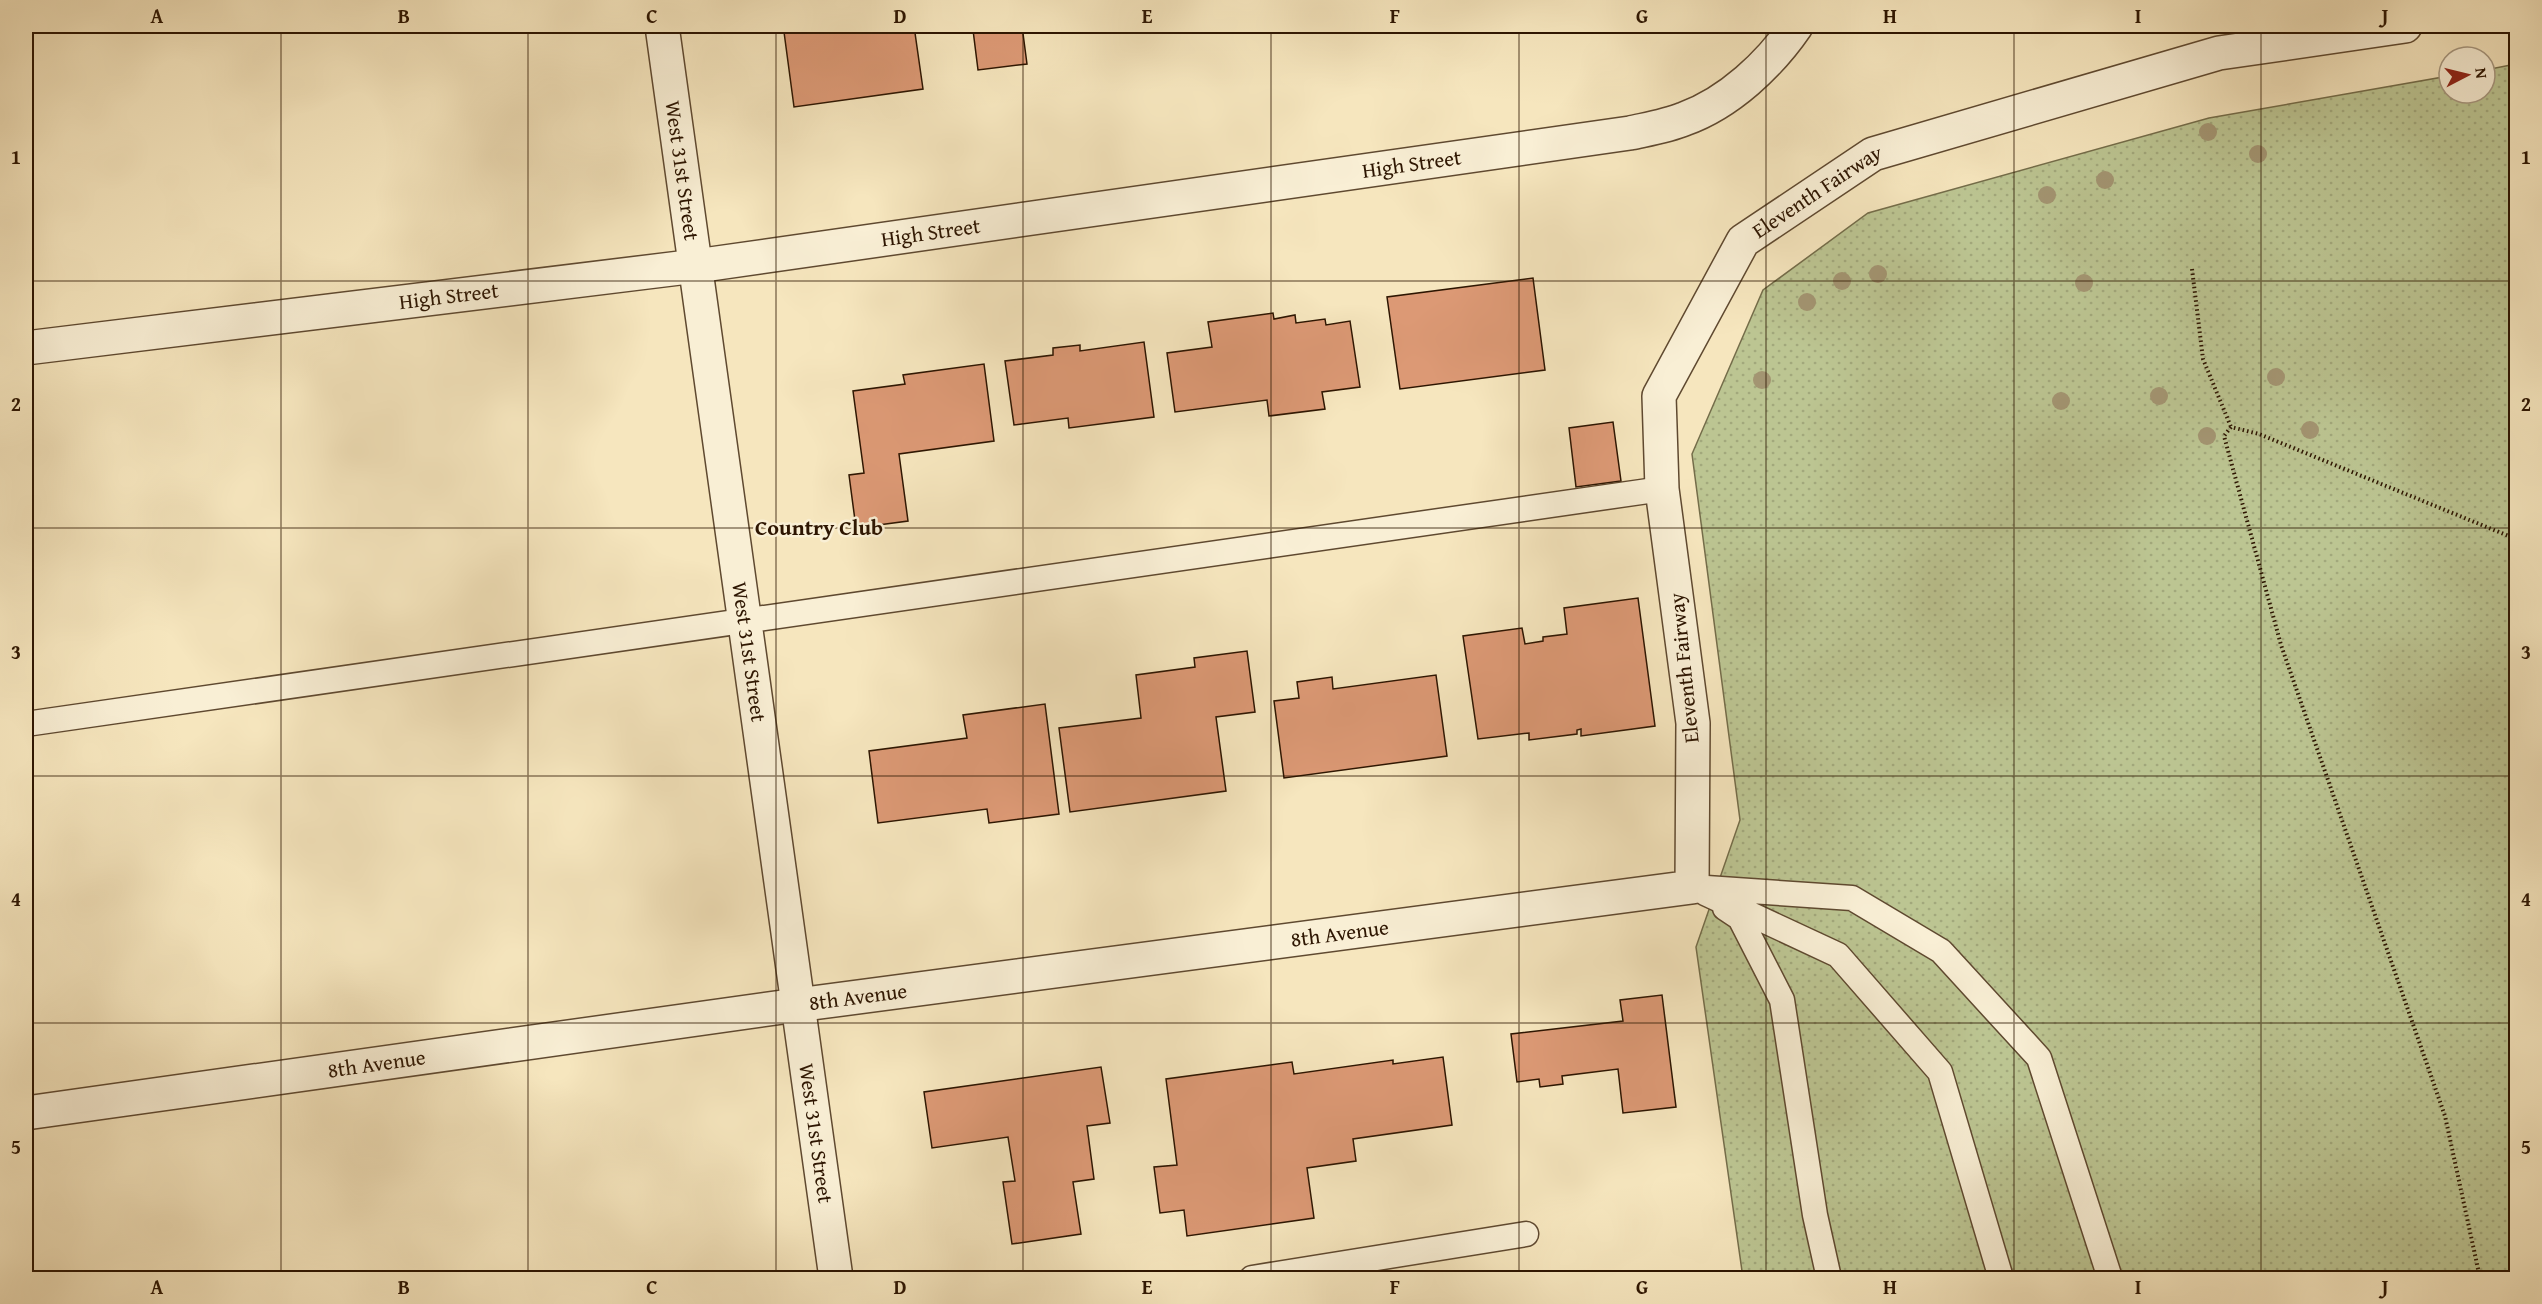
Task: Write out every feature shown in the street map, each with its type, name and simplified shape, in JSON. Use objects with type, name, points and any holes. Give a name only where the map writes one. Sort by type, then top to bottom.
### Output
[{"type":"street","name":"West 31st Street","points":[[662,26],[836,1278]]},
{"type":"street","name":"High Street","points":[[26,348],[696,266],[1630,133],[1686,119],[1742,87],[1785,42],[1796,26]]},
{"type":"street","name":"Eleventh Fairway","points":[[1692,887],[1693,723],[1662,489],[1659,396],[1743,241],[1873,154],[2219,53],[2405,26]]},
{"type":"street","name":"8th Avenue","points":[[26,1113],[797,1005],[1692,887]]},
{"type":"lane","points":[[26,724],[1662,489]]},
{"type":"lane","points":[[1692,887],[1740,918],[1782,1000],[1815,1215],[1829,1278]]},
{"type":"lane","points":[[1692,887],[1838,955],[1940,1072],[2001,1278]]},
{"type":"lane","points":[[1692,887],[1852,898],[1941,951],[2039,1058],[2110,1278]]},
{"type":"lane","points":[[1252,1278],[1526,1234]]},
{"type":"path","points":[[2192,269],[2203,359],[2231,427]]},
{"type":"path","points":[[2231,427],[2259,434],[2517,540]]},
{"type":"path","points":[[2231,427],[2224,436],[2281,645],[2445,1116],[2480,1278]]},
{"type":"green space","points":[[2516,64],[2516,1278],[1743,1278],[1696,947],[1740,820],[1692,454],[1763,290],[1868,213],[2209,118],[2437,78],[2437,105],[2497,105],[2497,68]]},
{"type":"building","points":[[835,26],[914,26],[923,89],[794,107],[784,32]]},
{"type":"building","points":[[957,26],[1022,26],[1027,64],[978,70],[973,30],[957,32]]},
{"type":"building","points":[[1116,26],[1169,26],[1117,32]]},
{"type":"building","points":[[1278,26],[1328,26],[1279,30]]},
{"type":"building","points":[[1533,278],[1545,370],[1400,389],[1387,297]]},
{"type":"building","points":[[1273,313],[1274,319],[1295,315],[1296,323],[1325,319],[1326,325],[1350,321],[1360,387],[1322,392],[1325,409],[1269,416],[1267,400],[1175,412],[1167,353],[1212,347],[1208,322]]},
{"type":"building","points":[[1144,342],[1154,417],[1069,428],[1068,418],[1014,425],[1005,361],[1053,355],[1053,348],[1080,345],[1080,351]]},
{"type":"building","points":[[984,364],[994,441],[899,454],[908,521],[856,528],[849,475],[864,473],[853,391],[905,384],[903,375]]},
{"type":"building","points":[[1613,422],[1621,481],[1576,487],[1569,428]]},
{"type":"building","points":[[1638,598],[1655,726],[1581,736],[1581,729],[1577,730],[1577,734],[1529,740],[1529,733],[1478,739],[1463,636],[1522,628],[1525,644],[1543,641],[1543,637],[1567,634],[1564,608]]},
{"type":"building","points":[[1247,651],[1255,712],[1216,717],[1226,791],[1070,812],[1059,728],[1141,718],[1136,675],[1195,667],[1194,658]]},
{"type":"building","points":[[1436,675],[1447,756],[1284,778],[1274,701],[1299,698],[1297,682],[1332,677],[1333,689]]},
{"type":"building","points":[[1045,704],[1059,814],[989,823],[987,809],[878,823],[869,751],[967,738],[963,715]]},
{"type":"building","points":[[1662,995],[1676,1107],[1623,1113],[1618,1069],[1562,1076],[1563,1084],[1540,1087],[1539,1079],[1517,1082],[1511,1034],[1623,1021],[1620,1000]]},
{"type":"building","points":[[1443,1057],[1452,1125],[1353,1139],[1356,1161],[1307,1168],[1314,1218],[1187,1236],[1184,1210],[1160,1213],[1154,1167],[1177,1165],[1166,1079],[1292,1062],[1294,1074],[1393,1060],[1393,1064]]},
{"type":"building","points":[[1101,1067],[1110,1123],[1087,1126],[1094,1179],[1073,1182],[1081,1234],[1012,1244],[1003,1182],[1015,1181],[1008,1137],[932,1148],[924,1092]]},
{"type":"district","name":"Country Club","points":[[819,527]]}]
